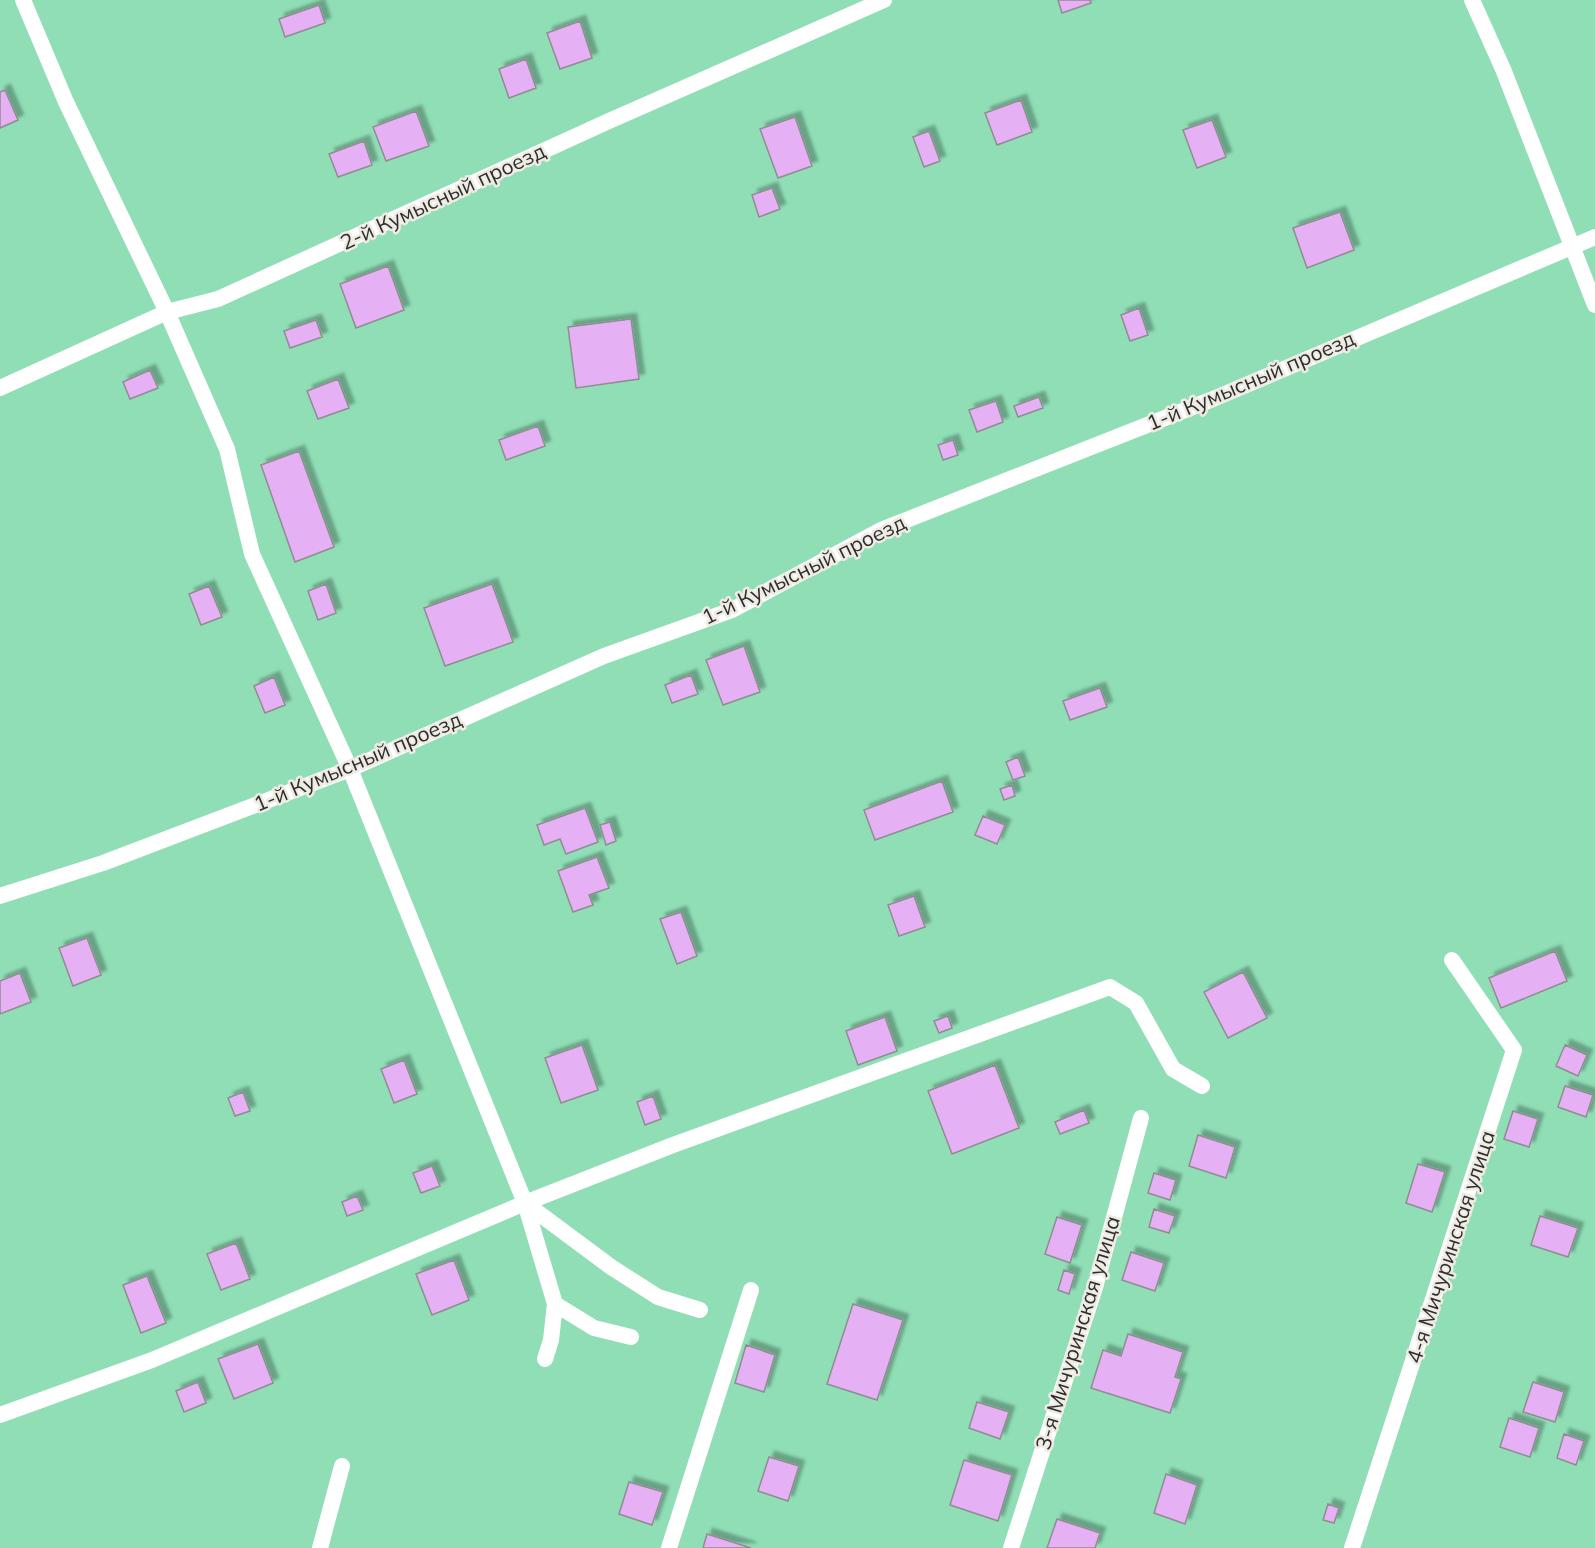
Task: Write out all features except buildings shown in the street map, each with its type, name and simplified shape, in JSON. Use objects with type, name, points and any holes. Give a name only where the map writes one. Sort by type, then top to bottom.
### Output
[{"type":"lane","points":[[23,0],[66,102],[167,312],[227,449],[252,554],[350,769],[525,1203],[555,1304],[545,1359]]},
{"type":"lane","name":"2-й Кумысный проезд","points":[[0,388],[167,312],[218,299],[609,121],[884,0]]},
{"type":"lane","points":[[1472,0],[1503,69],[1570,246],[1595,305]]},
{"type":"lane","name":"1-й Кумысный проезд","points":[[0,896],[103,863],[350,769],[604,656],[732,610],[880,530],[1213,399],[1595,237]]},
{"type":"lane","name":"4-я Мичуринская улица","points":[[1352,1548],[1514,1050],[1452,960]]},
{"type":"lane","points":[[0,1415],[152,1360],[525,1203],[673,1145],[1110,987],[1136,1003],[1173,1069],[1202,1086]]},
{"type":"lane","name":"3-я Мичуринская улица","points":[[1011,1548],[1095,1284],[1141,1118]]},
{"type":"lane","points":[[525,1203],[611,1268],[658,1297],[700,1310]]},
{"type":"lane","points":[[669,1548],[751,1290]]},
{"type":"lane","points":[[555,1304],[594,1328],[631,1337]]},
{"type":"lane","points":[[320,1548],[342,1466]]},
{"type":"green space","points":[[0,0],[1595,0],[1595,1548],[0,1548]]}]
